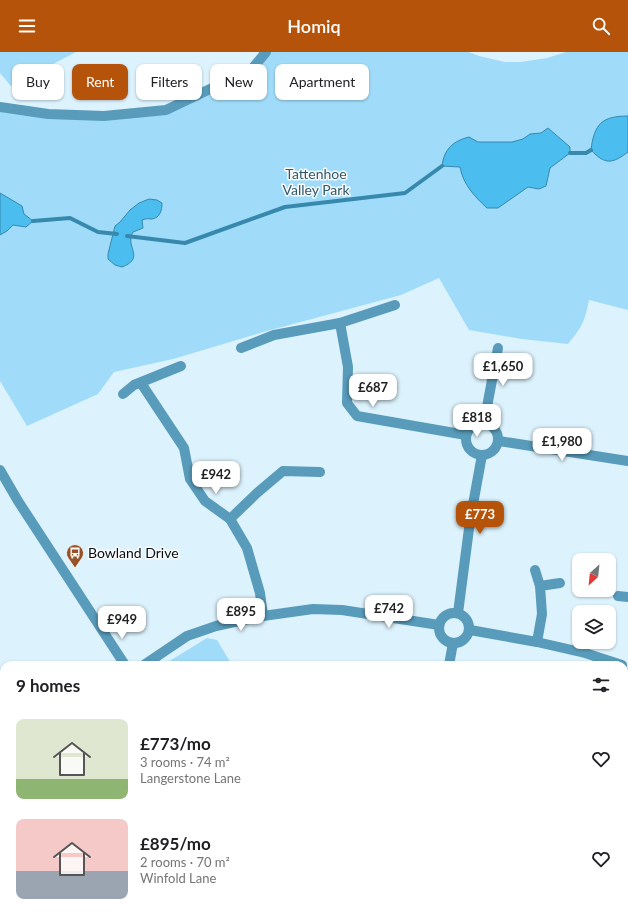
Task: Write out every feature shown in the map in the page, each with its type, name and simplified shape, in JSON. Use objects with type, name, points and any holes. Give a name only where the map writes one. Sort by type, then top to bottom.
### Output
[{"type":"street","points":[[0,107],[48,114],[97,116],[166,110],[252,69],[266,52]]},
{"type":"street","points":[[241,348],[274,335],[340,323],[395,305]]},
{"type":"street","points":[[340,323],[348,367],[347,403],[357,416],[466,436]]},
{"type":"street","points":[[484,423],[498,348]]},
{"type":"street","points":[[123,394],[134,385],[181,366]]},
{"type":"street","points":[[140,383],[184,448],[190,478],[205,501],[230,519],[247,548],[260,593],[263,616]]},
{"type":"street","points":[[479,423],[484,423],[494,428],[499,440],[492,451],[482,455],[472,451],[467,445],[466,436],[472,426],[479,423]]},
{"type":"street","points":[[499,440],[628,460]]},
{"type":"street","points":[[458,613],[470,521],[482,455]]},
{"type":"street","points":[[0,470],[18,501],[122,661]]},
{"type":"street","points":[[230,519],[283,471],[320,472]]},
{"type":"street","points":[[535,570],[540,586],[542,614],[537,642]]},
{"type":"street","points":[[540,586],[560,584]]},
{"type":"street","points":[[150,661],[187,636],[216,626],[263,616],[313,609],[335,610],[439,625]]},
{"type":"street","points":[[453,612],[462,615],[468,621],[470,630],[466,639],[453,644],[448,642],[441,635],[439,625],[444,616],[453,612]]},
{"type":"street","points":[[470,630],[537,642],[585,653],[610,661]]},
{"type":"street","points":[[450,661],[453,644]]},
{"type":"green space","points":[[0,52],[76,52],[53,64],[12,64],[11,86],[0,73]]},
{"type":"green space","name":"Tattenhoe Valley Park","points":[[266,52],[469,52],[505,62],[521,62],[547,58],[566,52],[628,52],[628,310],[589,300],[582,324],[568,344],[522,339],[469,330],[439,278],[401,295],[267,331],[173,359],[114,372],[98,394],[27,426],[0,381],[0,107],[48,114],[166,110],[187,100],[202,100],[202,93],[210,89],[210,100],[267,100],[267,64],[256,64]]},
{"type":"green space","points":[[207,638],[217,640],[230,661],[170,661]]},
{"type":"shaded area","points":[[619,116],[628,116],[628,152],[613,161],[600,158],[591,150],[592,141],[597,128],[606,120]]},
{"type":"shaded area","points":[[548,128],[570,147],[570,153],[550,168],[546,186],[539,189],[528,187],[498,208],[487,208],[478,199],[466,184],[460,167],[442,166],[447,150],[454,143],[463,139],[469,137],[478,142],[512,142],[523,139],[530,134],[541,133]]},
{"type":"shaded area","points":[[0,193],[22,206],[24,214],[33,221],[26,227],[13,225],[0,235]]},
{"type":"shaded area","points":[[149,199],[157,200],[162,203],[160,213],[155,218],[142,220],[143,228],[133,232],[131,235],[134,254],[132,261],[122,267],[115,265],[108,259],[108,254],[115,226],[130,210],[139,203]]},
{"type":"waterway","points":[[570,153],[586,153],[591,150]]},
{"type":"waterway","points":[[127,236],[185,243],[285,207],[405,193],[442,166]]},
{"type":"waterway","points":[[33,221],[70,218],[98,232],[117,234]]},
{"type":"place","name":"Bowland Drive","points":[[75,568]]}]
